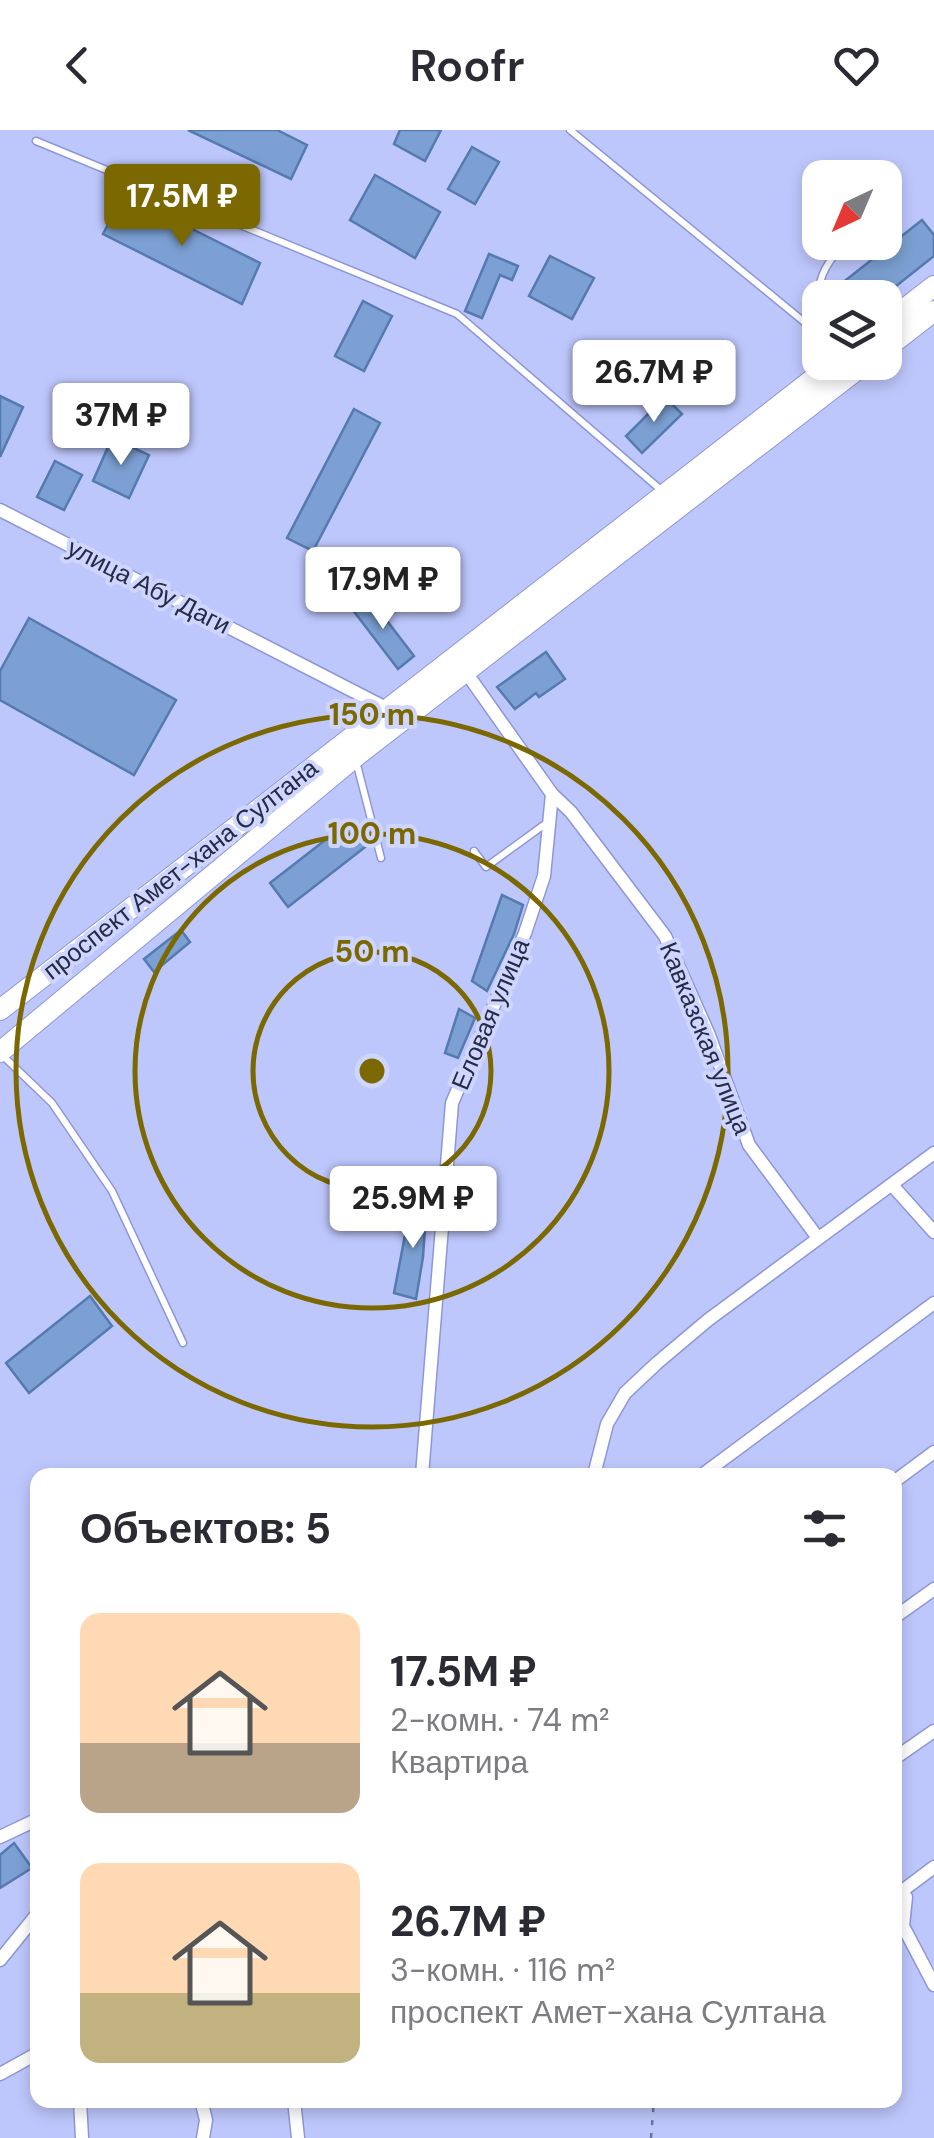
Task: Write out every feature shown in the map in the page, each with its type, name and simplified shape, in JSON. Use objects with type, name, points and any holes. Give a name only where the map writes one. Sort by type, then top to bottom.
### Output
[{"type":"main road","points":[[902,311],[934,286]]},
{"type":"main road","points":[[902,336],[934,312]]},
{"type":"main road","name":"проспект Амет-хана Султана","points":[[0,1010],[352,735],[390,718],[831,380]]},
{"type":"main road","points":[[0,1052],[355,757],[390,718]]},
{"type":"street","name":"улица Абу Даги","points":[[0,510],[390,718]]},
{"type":"street","name":"Кавказская улица","points":[[460,664],[552,794],[571,812],[665,936],[709,1035],[749,1145],[818,1238]]},
{"type":"street","name":"Еловая улица","points":[[423,1468],[452,1103],[525,933],[544,876],[552,794]]},
{"type":"street","points":[[596,1468],[606,1424],[625,1394],[708,1320],[934,1153]]},
{"type":"street","points":[[892,1184],[934,1232]]},
{"type":"street","points":[[711,1468],[934,1304]]},
{"type":"street","points":[[902,1476],[934,1452]]},
{"type":"street","points":[[902,1612],[934,1588]]},
{"type":"street","points":[[902,1753],[934,1731]]},
{"type":"street","points":[[0,1837],[30,1823]]},
{"type":"street","points":[[902,1886],[934,1868]]},
{"type":"street","points":[[902,1892],[906,1897],[904,1926],[934,1986]]},
{"type":"street","points":[[0,1960],[30,1923]]},
{"type":"street","points":[[0,2074],[30,2057]]},
{"type":"street","points":[[80,2108],[82,2138]]},
{"type":"street","points":[[203,2108],[203,2138]]},
{"type":"street","points":[[295,2108],[298,2138]]},
{"type":"lane","points":[[570,130],[802,320]]},
{"type":"lane","points":[[36,141],[457,314],[668,503]]},
{"type":"lane","points":[[352,735],[380,858]]},
{"type":"lane","points":[[474,850],[486,867],[549,821]]},
{"type":"lane","points":[[0,1052],[52,1104],[112,1191],[182,1344]]},
{"type":"path","points":[[651,2138],[653,2108]]},
{"type":"building","points":[[188,130],[277,130],[307,145],[291,179]]},
{"type":"building","points":[[400,130],[441,130],[425,161],[394,144]]},
{"type":"building","points":[[472,147],[499,162],[475,204],[448,189]]},
{"type":"building","points":[[375,175],[440,212],[415,258],[350,220]]},
{"type":"building","points":[[124,195],[260,263],[242,304],[103,234]]},
{"type":"building","points":[[922,220],[934,235],[934,256],[902,281],[846,280],[871,260],[902,260],[902,236]]},
{"type":"building","points":[[489,254],[518,266],[512,280],[500,275],[482,318],[465,311]]},
{"type":"building","points":[[550,256],[594,278],[572,319],[529,296]]},
{"type":"building","points":[[363,301],[392,316],[364,371],[335,356]]},
{"type":"building","points":[[0,396],[23,407],[0,457]]},
{"type":"building","points":[[665,397],[682,414],[642,453],[626,436]]},
{"type":"building","points":[[354,409],[380,423],[313,551],[287,538]]},
{"type":"building","points":[[112,438],[149,455],[129,498],[93,481]]},
{"type":"building","points":[[55,461],[82,475],[64,510],[37,497]]},
{"type":"building","points":[[368,596],[414,656],[398,669],[352,609]]},
{"type":"building","points":[[29,618],[176,700],[134,775],[0,700],[0,671]]},
{"type":"building","points":[[546,652],[565,679],[515,709],[497,687]]},
{"type":"building","points":[[351,820],[369,844],[288,907],[270,883]]},
{"type":"building","points":[[502,895],[523,905],[487,991],[472,981]]},
{"type":"building","points":[[181,930],[190,942],[154,972],[144,959]]},
{"type":"building","points":[[459,1009],[475,1018],[458,1058],[445,1053]]},
{"type":"building","points":[[411,1195],[427,1197],[416,1299],[394,1293],[406,1230],[411,1231]]},
{"type":"building","points":[[90,1296],[112,1326],[29,1393],[6,1363]]},
{"type":"building","points":[[14,1843],[30,1869],[0,1888],[0,1855]]}]
